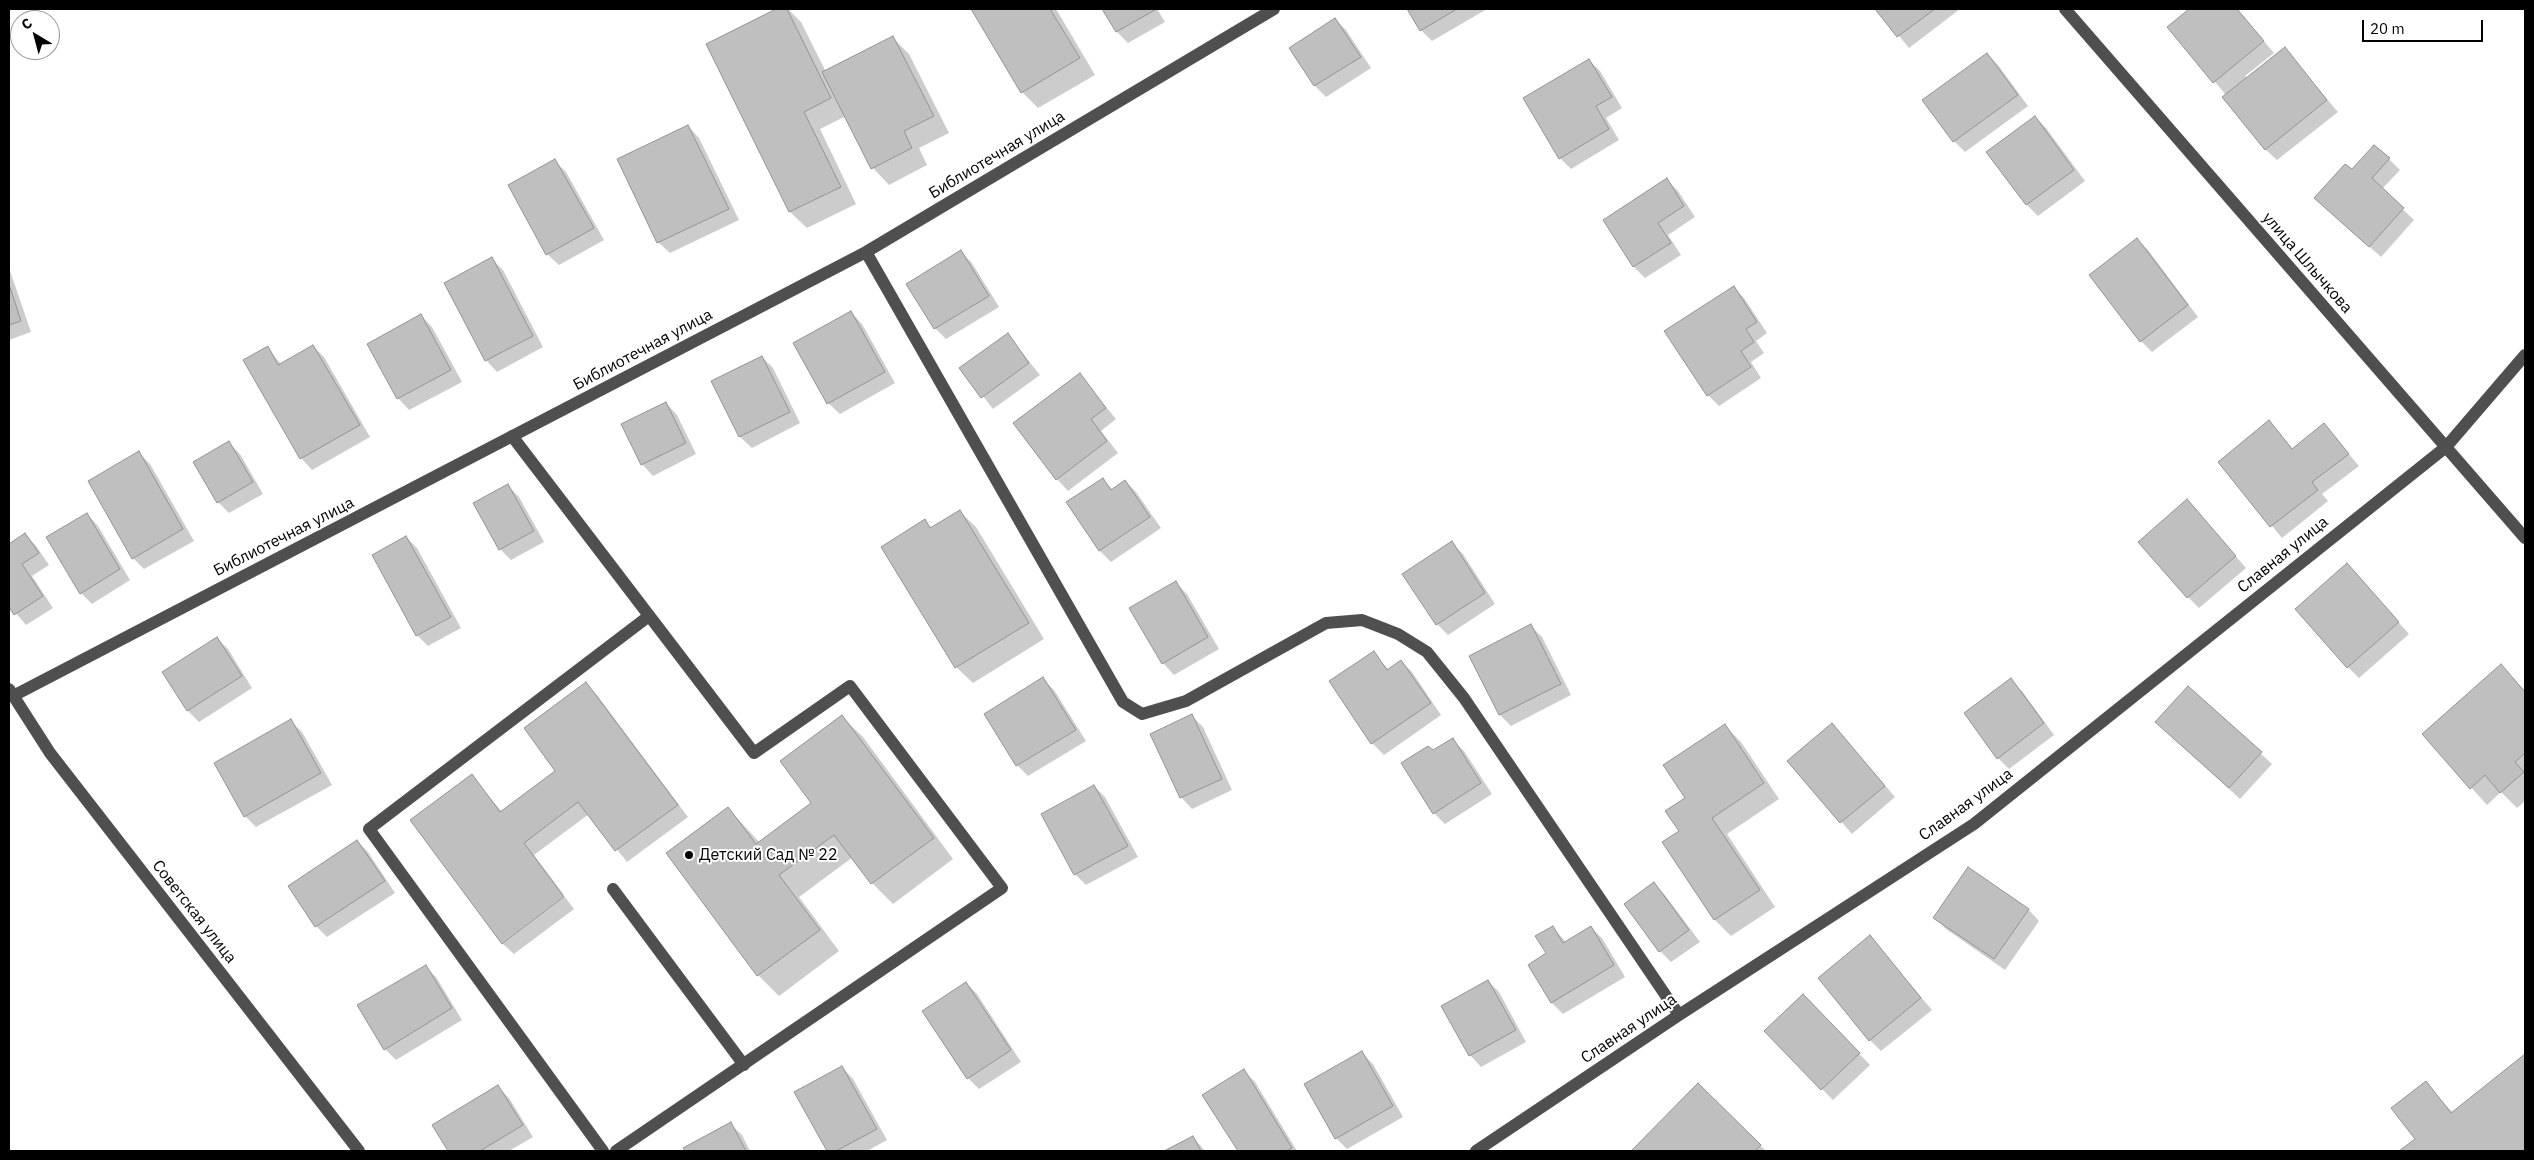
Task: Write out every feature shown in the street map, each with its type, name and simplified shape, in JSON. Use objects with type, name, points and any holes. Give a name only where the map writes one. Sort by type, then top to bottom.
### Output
[{"type":"street","name":"Библиотечная улица","points":[[11,692],[512,436],[866,252],[1274,9]]},
{"type":"street","name":"улица Шлычкова","points":[[2065,9],[2525,538]]},
{"type":"street","points":[[866,252],[1123,702],[1142,714],[1186,701],[1326,623],[1362,620],[1398,634],[1427,652],[1464,698],[1679,1015]]},
{"type":"street","name":"Славная улица","points":[[1476,1151],[1679,1015],[1974,824],[2446,447],[2525,355]]},
{"type":"street","points":[[512,436],[754,753],[850,686],[1002,888],[616,1151]]},
{"type":"street","points":[[603,1151],[369,829],[649,616]]},
{"type":"street","name":"Советская улица","points":[[11,692],[50,754],[359,1151]]},
{"type":"street","points":[[613,889],[744,1064]]},
{"type":"building","points":[[776,9],[787,9],[831,98],[804,112],[841,187],[789,212],[706,44]]},
{"type":"building","points":[[971,9],[1050,9],[1080,58],[1021,93]]},
{"type":"building","points":[[1102,9],[1154,9],[1155,10],[1116,32]]},
{"type":"building","points":[[1407,9],[1457,9],[1420,31]]},
{"type":"building","points":[[1875,9],[1935,9],[1897,37]]},
{"type":"building","points":[[2189,9],[2237,9],[2264,41],[2213,83],[2167,27]]},
{"type":"building","points":[[1335,18],[1361,57],[1314,86],[1289,48]]},
{"type":"building","points":[[893,36],[934,116],[904,131],[912,148],[871,169],[822,72]]},
{"type":"building","points":[[2285,47],[2327,100],[2265,150],[2222,97]]},
{"type":"building","points":[[1987,53],[2018,95],[1953,142],[1922,100]]},
{"type":"building","points":[[1589,59],[1612,97],[1596,106],[1609,129],[1559,159],[1523,98]]},
{"type":"building","points":[[2035,116],[2074,170],[2026,205],[1986,152]]},
{"type":"building","points":[[688,125],[729,209],[657,243],[617,159]]},
{"type":"building","points":[[2374,145],[2390,158],[2372,178],[2404,208],[2369,247],[2314,198],[2345,164],[2352,169]]},
{"type":"building","points":[[555,159],[594,228],[546,255],[508,185]]},
{"type":"building","points":[[1667,178],[1684,206],[1658,223],[1671,243],[1633,267],[1603,220]]},
{"type":"building","points":[[2137,238],[2188,305],[2140,342],[2089,275]]},
{"type":"building","points":[[961,250],[989,296],[934,329],[906,284]]},
{"type":"building","points":[[492,257],[533,336],[485,361],[444,283]]},
{"type":"building","points":[[9,284],[21,321],[9,325]]},
{"type":"building","points":[[1734,286],[1757,322],[1746,329],[1754,342],[1741,351],[1751,367],[1707,396],[1664,331]]},
{"type":"building","points":[[851,311],[885,372],[827,404],[793,343]]},
{"type":"building","points":[[421,314],[451,370],[397,399],[367,344]]},
{"type":"building","points":[[1008,333],[1029,363],[981,398],[959,368]]},
{"type":"building","points":[[313,345],[360,425],[300,459],[243,360],[268,346],[278,365]]},
{"type":"building","points":[[762,356],[790,412],[739,437],[711,381]]},
{"type":"building","points":[[1080,373],[1106,408],[1091,419],[1107,441],[1056,480],[1013,423]]},
{"type":"building","points":[[666,402],[686,443],[641,465],[621,424]]},
{"type":"building","points":[[2269,420],[2292,449],[2324,423],[2349,454],[2312,482],[2318,490],[2270,527],[2218,462]]},
{"type":"building","points":[[229,441],[253,482],[217,503],[193,462]]},
{"type":"building","points":[[139,451],[183,529],[132,559],[88,481]]},
{"type":"building","points":[[1103,478],[1111,490],[1125,480],[1150,517],[1099,551],[1066,502]]},
{"type":"building","points":[[508,484],[534,531],[499,550],[473,503]]},
{"type":"building","points":[[2187,499],[2236,556],[2187,598],[2138,542]]},
{"type":"building","points":[[960,510],[1029,623],[955,668],[881,547],[925,519],[930,528]]},
{"type":"building","points":[[87,513],[120,569],[80,594],[46,537]]},
{"type":"building","points":[[25,533],[39,553],[22,564],[43,596],[14,615],[9,607],[9,544]]},
{"type":"building","points":[[406,536],[451,617],[416,636],[372,555]]},
{"type":"building","points":[[1452,541],[1485,593],[1436,625],[1402,574]]},
{"type":"building","points":[[2347,563],[2399,622],[2347,668],[2295,609]]},
{"type":"building","points":[[1176,581],[1208,637],[1162,664],[1129,608]]},
{"type":"building","points":[[1531,624],[1561,684],[1499,715],[1469,656]]},
{"type":"building","points":[[217,637],[242,676],[187,711],[162,672]]},
{"type":"building","points":[[1374,651],[1387,670],[1401,660],[1431,703],[1371,744],[1329,681]]},
{"type":"building","points":[[2501,664],[2525,692],[2525,753],[2515,762],[2524,772],[2500,793],[2485,775],[2470,789],[2422,734]]},
{"type":"building","points":[[1043,677],[1076,730],[1016,766],[984,714]]},
{"type":"building","points":[[2011,678],[2044,723],[1997,759],[1964,713]]},
{"type":"building","points":[[586,682],[678,805],[615,851],[578,802],[524,843],[564,897],[502,944],[410,820],[472,774],[500,812],[555,771],[524,728]]},
{"type":"building","points":[[2188,686],[2262,752],[2229,788],[2155,722]]},
{"type":"building","points":[[1192,714],[1222,779],[1180,798],[1150,734]]},
{"type":"building","points":[[842,715],[934,838],[871,884],[834,835],[779,875],[820,930],[757,976],[666,853],[728,807],[756,844],[811,803],[780,761]]},
{"type":"building","points":[[291,719],[321,773],[244,817],[214,763]]},
{"type":"building","points":[[1832,723],[1885,786],[1840,823],[1787,761]]},
{"type":"building","points":[[1725,724],[1764,783],[1712,818],[1760,890],[1714,920],[1662,842],[1679,831],[1665,811],[1685,798],[1663,765]]},
{"type":"building","points":[[1453,738],[1481,783],[1433,814],[1401,763],[1428,746],[1433,750]]},
{"type":"building","points":[[1094,785],[1128,846],[1074,875],[1041,814]]},
{"type":"building","points":[[357,840],[385,881],[315,927],[288,886]]},
{"type":"building","points":[[1968,867],[2029,909],[1994,959],[1933,918]]},
{"type":"building","points":[[1654,882],[1689,930],[1659,952],[1624,904]]},
{"type":"building","points":[[1553,926],[1563,943],[1591,926],[1614,965],[1551,1003],[1528,965],[1546,953],[1535,936]]},
{"type":"building","points":[[1870,935],[1921,998],[1869,1041],[1818,978]]},
{"type":"building","points":[[426,965],[452,1008],[384,1050],[357,1005]]},
{"type":"building","points":[[1488,980],[1516,1030],[1469,1056],[1441,1006]]},
{"type":"building","points":[[966,982],[1011,1050],[967,1079],[922,1011]]},
{"type":"building","points":[[1803,994],[1860,1053],[1821,1090],[1764,1031]]},
{"type":"building","points":[[1362,1051],[1393,1106],[1335,1139],[1304,1084]]},
{"type":"building","points":[[2525,1054],[2525,1151],[2399,1151],[2415,1139],[2391,1108],[2426,1081],[2451,1113]]},
{"type":"building","points":[[842,1066],[877,1129],[836,1151],[827,1151],[794,1092]]},
{"type":"building","points":[[1244,1069],[1292,1148],[1286,1151],[1238,1151],[1202,1095]]},
{"type":"building","points":[[1698,1083],[1761,1145],[1755,1151],[1632,1150]]},
{"type":"building","points":[[498,1085],[523,1125],[480,1151],[448,1151],[432,1125]]},
{"type":"building","points":[[731,1122],[746,1151],[685,1151],[683,1148]]},
{"type":"building","points":[[1193,1136],[1201,1151],[1164,1151]]},
{"type":"place","name":"Детский Сад № 22","points":[[689,855]]}]
